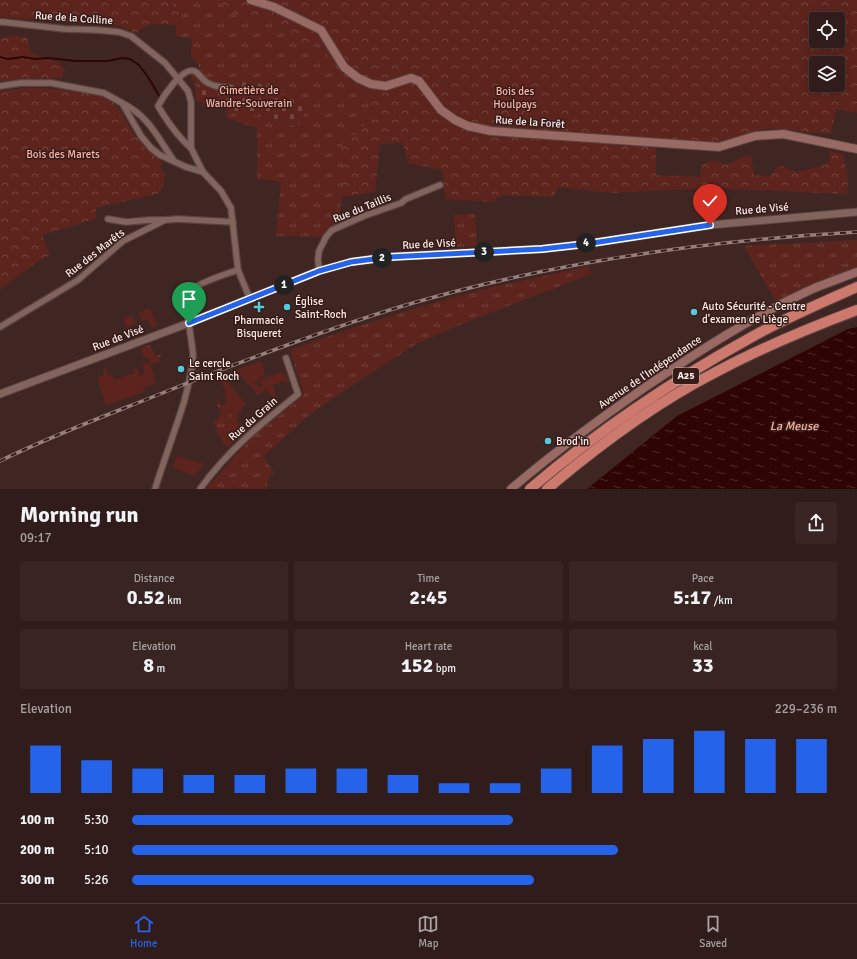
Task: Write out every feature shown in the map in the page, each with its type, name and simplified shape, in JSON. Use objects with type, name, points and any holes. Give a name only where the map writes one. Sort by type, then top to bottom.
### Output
[{"type":"highway","name":"A25","points":[[530,489],[594,438],[670,386],[750,337],[792,316],[857,287]]},
{"type":"highway","name":"A25","points":[[547,489],[600,446],[631,424],[715,372],[798,332],[857,310]]},
{"type":"main road","name":"Rue de la Forêt","points":[[251,0],[274,7],[321,30],[344,68],[364,81],[371,84],[386,86],[411,78],[419,81],[441,110],[455,120],[468,126],[498,131],[719,147],[755,136],[783,134],[857,149]]},
{"type":"main road","name":"Avenue de l'Indépendance","points":[[511,489],[545,460],[610,412],[699,352],[779,306],[817,288],[857,272]]},
{"type":"street","name":"Rue de la Colline","points":[[0,22],[65,30],[98,30],[119,32],[131,36],[165,63],[179,78],[188,91],[191,102],[191,148],[203,172],[221,191],[231,208],[238,270],[250,299]]},
{"type":"street","points":[[191,148],[184,142],[158,106],[171,87],[187,71],[192,70],[196,72],[210,85],[231,88]]},
{"type":"street","points":[[0,86],[21,83],[51,83],[104,93],[134,109],[149,123],[174,161]]},
{"type":"street","points":[[122,103],[141,136],[151,148],[160,155],[186,167],[203,172]]},
{"type":"street","name":"Rue du Taillis","points":[[319,271],[319,251],[326,237],[332,230],[364,216],[401,203],[406,199],[440,185]]},
{"type":"street","name":"Rue de Visé","points":[[0,394],[189,323],[319,271],[351,262],[389,257],[542,249],[586,244],[710,225],[857,212]]},
{"type":"street","points":[[108,219],[126,222],[165,220]]},
{"type":"street","name":"Rue des Marêts","points":[[0,327],[78,280],[123,241],[165,220],[178,219],[233,222]]},
{"type":"street","points":[[155,489],[179,419],[190,378],[192,354],[188,301],[190,291],[204,283],[238,270]]},
{"type":"street","name":"Rue du Grain","points":[[200,489],[212,472],[242,440],[298,394],[286,358]]},
{"type":"green space","points":[[0,0],[169,0],[177,11],[181,20],[176,25],[150,24],[135,33],[120,26],[0,17]]},
{"type":"green space","points":[[169,0],[219,0],[222,4],[265,12],[272,15],[272,24],[290,34],[316,40],[353,83],[373,92],[367,119],[359,135],[342,135],[342,197],[338,224],[330,228],[323,237],[276,236],[281,182],[257,179],[257,128],[225,118],[227,113],[226,108],[258,116],[259,113],[296,127],[230,90],[220,92],[203,88],[200,98],[202,103],[196,101],[195,86],[191,76],[199,71],[199,65],[191,56],[192,38],[176,37],[176,25],[181,20],[177,11]]},
{"type":"green space","name":"Bois des Houlpays","points":[[219,0],[857,0],[857,113],[836,109],[831,134],[767,128],[718,143],[656,139],[656,175],[700,177],[702,164],[716,160],[725,165],[751,154],[754,175],[770,176],[779,165],[796,172],[822,166],[830,161],[829,151],[843,154],[848,177],[847,194],[709,188],[609,193],[558,187],[554,197],[502,195],[492,202],[445,199],[442,170],[408,163],[403,143],[380,144],[375,192],[342,197],[342,135],[359,135],[367,119],[373,92],[353,83],[339,71],[316,40],[314,46],[310,47],[272,24],[272,15],[265,12],[262,18],[249,18],[238,15],[227,9]]},
{"type":"green space","name":"Bois des Marets","points":[[13,35],[27,37],[31,53],[60,63],[65,71],[61,78],[28,79],[30,88],[86,93],[107,99],[114,103],[137,138],[162,163],[160,168],[165,174],[161,193],[96,208],[96,219],[42,235],[50,255],[38,261],[0,290],[0,91],[27,88],[26,79],[0,81],[0,39]]},
{"type":"green space","name":"Cimetière de Wandre-Souverain","points":[[248,78],[308,107],[297,127],[260,113],[258,116],[202,103],[198,92],[204,88],[220,92],[230,90],[232,86]]},
{"type":"green space","points":[[475,214],[477,246],[456,247],[454,215]]},
{"type":"green space","points":[[857,240],[857,269],[776,302],[744,246]]},
{"type":"green space","points":[[588,266],[591,274],[472,320],[418,343],[309,415],[263,457],[274,472],[270,475],[266,489],[238,489],[234,487],[230,489],[206,489],[252,437],[304,395],[290,350],[361,325],[433,303],[481,290]]},
{"type":"green space","points":[[150,308],[157,326],[152,328],[148,319],[142,321],[139,312]]},
{"type":"green space","points":[[133,315],[136,324],[127,328],[123,318]]},
{"type":"green space","points":[[150,345],[155,356],[161,354],[159,362],[151,364],[148,357],[144,358],[141,348]]},
{"type":"green space","points":[[261,361],[265,374],[257,379],[247,366]]},
{"type":"green space","points":[[150,362],[156,383],[143,388],[145,392],[106,405],[97,378],[104,375],[103,369],[106,368],[108,376],[112,374],[114,380],[134,373],[133,369],[137,368],[140,376],[145,373],[143,364]]},
{"type":"green space","points":[[247,366],[258,380],[256,382],[260,387],[263,385],[266,389],[258,395],[236,370]]},
{"type":"green space","points":[[283,371],[289,382],[285,383],[284,381],[273,385],[276,397],[273,398],[258,380]]},
{"type":"green space","points":[[225,379],[246,404],[237,415],[239,418],[236,420],[246,432],[239,438],[225,391],[226,390],[221,383]]},
{"type":"green space","points":[[224,389],[239,438],[227,448],[216,431],[217,430],[213,422],[221,415],[216,400],[218,399],[221,407],[226,405]]},
{"type":"green space","points":[[177,456],[204,464],[194,476],[173,467]]},
{"type":"water","name":"La Meuse","points":[[857,327],[857,489],[587,489],[677,416],[848,329]]},
{"type":"waterway","points":[[0,57],[8,59],[23,57],[76,61],[108,61],[122,58],[130,59],[139,65],[161,99]]},
{"type":"railway","points":[[0,461],[84,424],[287,345],[376,314],[461,290],[573,265],[629,256],[743,241],[857,232]]},
{"type":"place","name":"Pharmacie Bisqueret","points":[[259,307]]},
{"type":"place","name":"Église Saint-Roch","points":[[287,307]]},
{"type":"place","name":"Auto Sécurité - Centre d'examen de Liège","points":[[694,312]]},
{"type":"place","name":"Le cercle Saint Roch","points":[[181,369]]},
{"type":"place","name":"Brod'in","points":[[548,441]]},
{"type":"route","points":[[189,323],[319,271],[351,262],[389,257],[542,249],[586,244],[710,225]]}]
